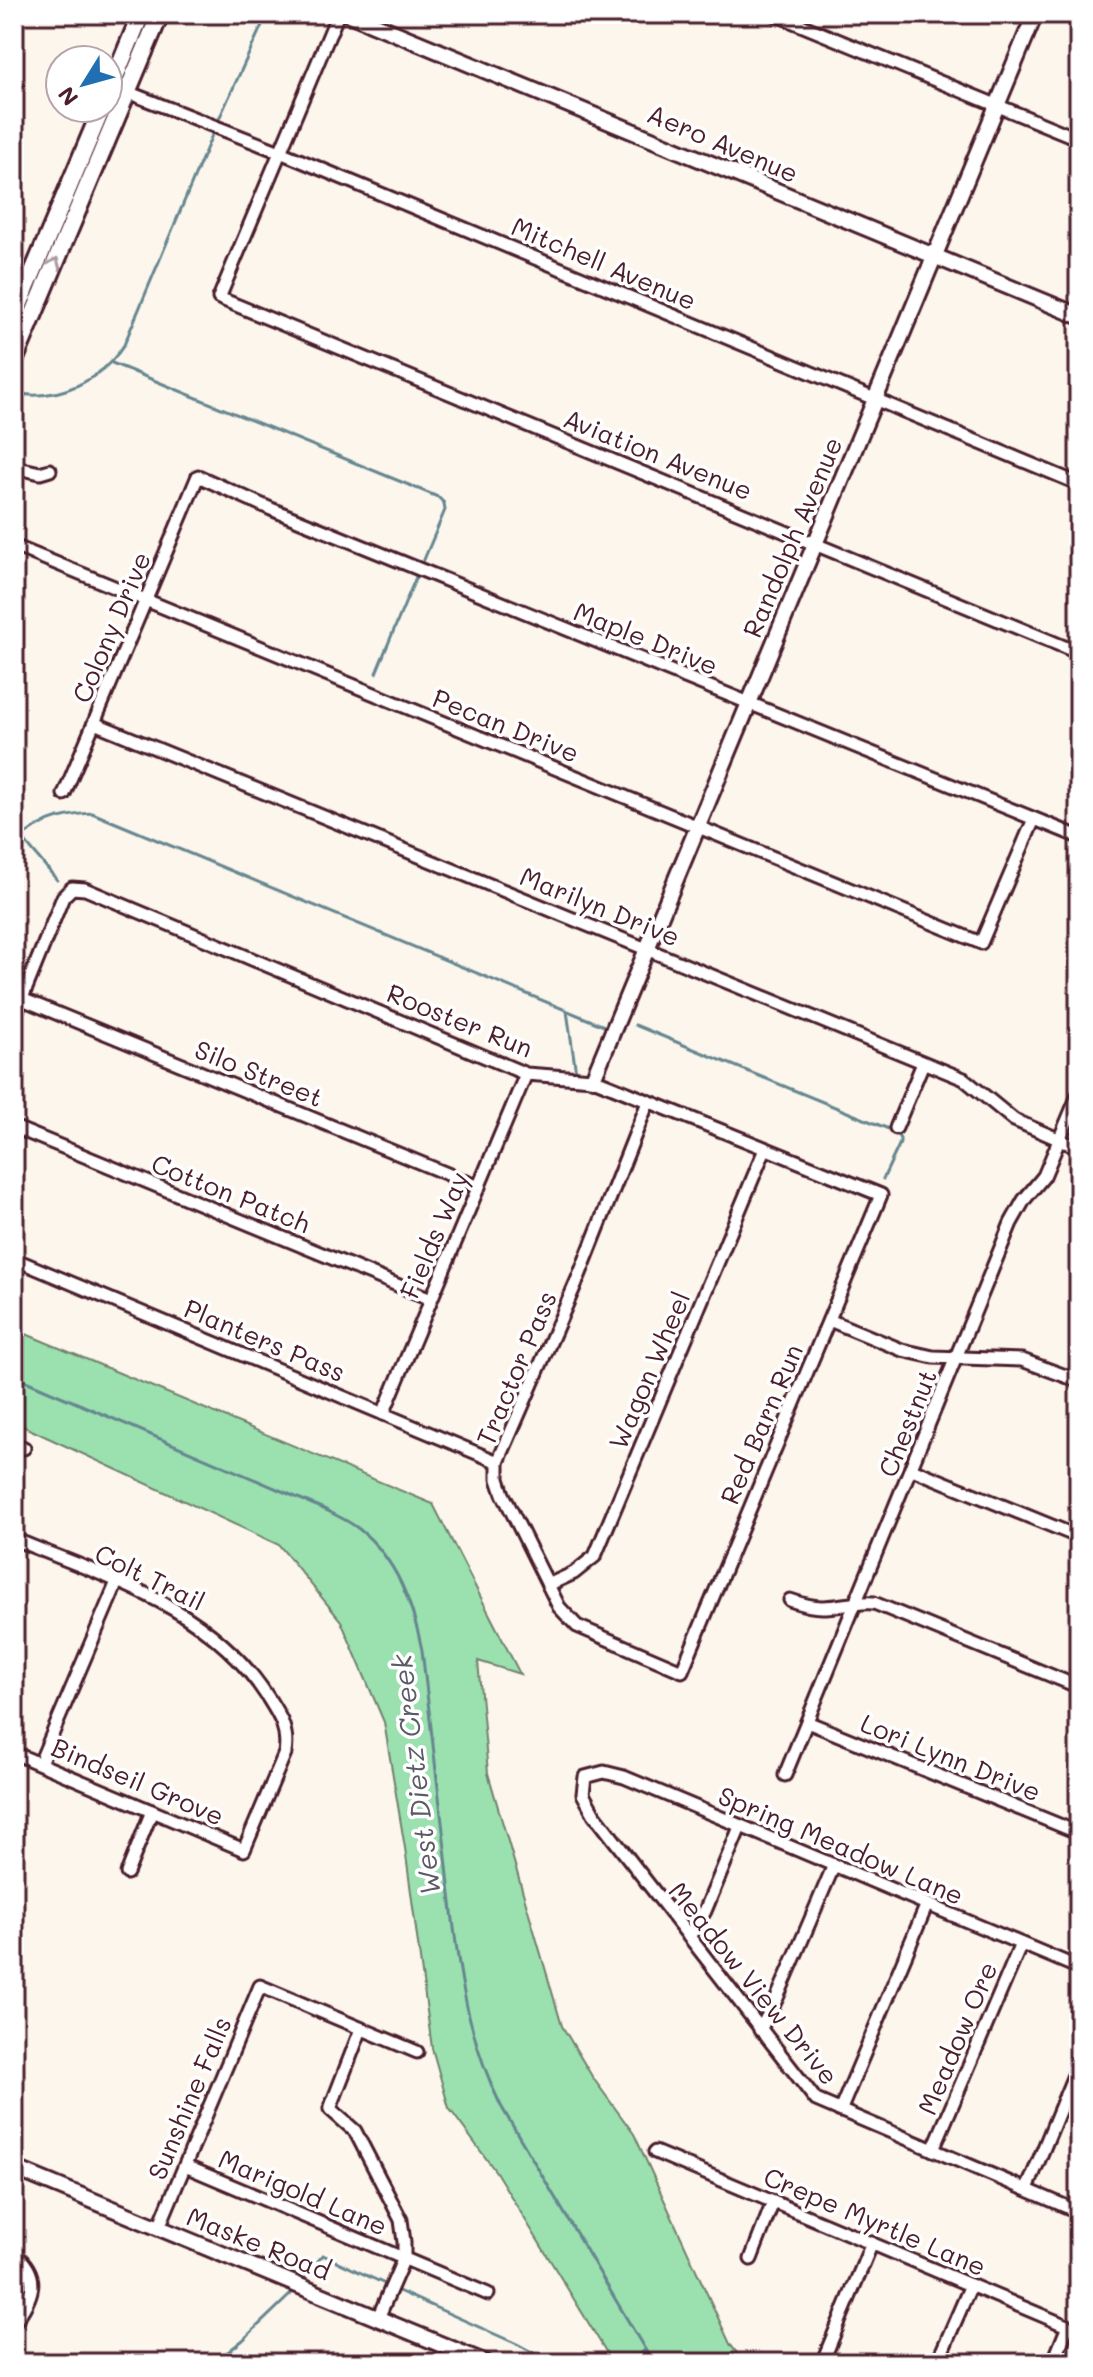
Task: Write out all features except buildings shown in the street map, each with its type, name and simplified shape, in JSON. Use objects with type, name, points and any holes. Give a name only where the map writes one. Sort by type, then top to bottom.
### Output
[{"type":"main road","points":[[124,66],[141,14]]},
{"type":"main road","points":[[124,76],[160,14]]},
{"type":"main road","points":[[14,361],[31,298],[96,124]]},
{"type":"main road","points":[[14,317],[31,298],[102,124]]},
{"type":"street","points":[[280,152],[338,14]]},
{"type":"street","name":"Aero Avenue","points":[[349,14],[1079,316]]},
{"type":"street","points":[[774,14],[1079,139]]},
{"type":"street","name":"Randolph Avenue","points":[[593,1079],[1035,14]]},
{"type":"street","name":"Mitchell Avenue","points":[[124,93],[280,152],[1079,484]]},
{"type":"street","name":"Aviation Avenue","points":[[280,152],[219,298],[1079,653]]},
{"type":"street","points":[[14,467],[40,473],[50,470]]},
{"type":"street","name":"Colony Drive","points":[[64,794],[198,476]]},
{"type":"street","name":"Maple Drive","points":[[198,476],[286,515],[1079,837]]},
{"type":"street","name":"Pecan Drive","points":[[14,546],[981,943],[1034,819]]},
{"type":"street","name":"Marilyn Drive","points":[[94,723],[964,1079],[1014,1120],[1079,1148]]},
{"type":"street","name":"Rooster Run","points":[[22,999],[63,897],[72,888],[85,889],[526,1074],[593,1079],[881,1195]]},
{"type":"street","points":[[14,1018],[22,999]]},
{"type":"street","name":"Silo Street","points":[[22,999],[479,1187]]},
{"type":"street","points":[[896,1128],[923,1063]]},
{"type":"street","name":"Fields Way","points":[[383,1414],[526,1074]]},
{"type":"street","name":"Chestnut","points":[[785,1775],[1011,1223],[1024,1200],[1044,1176],[1079,1093]]},
{"type":"street","name":"Tractor Pass","points":[[648,1102],[579,1276],[498,1462],[498,1479],[559,1607],[577,1626],[682,1671]]},
{"type":"street","name":"Cotton Patch","points":[[14,1127],[431,1299]]},
{"type":"street","name":"Wagon Wheel","points":[[548,1585],[574,1573],[595,1556],[765,1149]]},
{"type":"street","name":"Red Barn Run","points":[[682,1671],[881,1195]]},
{"type":"street","name":"Planters Pass","points":[[14,1259],[498,1462]]},
{"type":"street","points":[[829,1320],[902,1350],[933,1357],[1022,1360],[1079,1381]]},
{"type":"street","points":[[912,1469],[1079,1537]]},
{"type":"street","name":"Colt Trail","points":[[14,1539],[171,1606],[214,1636],[251,1672],[281,1717],[286,1732],[285,1753],[244,1850]]},
{"type":"street","points":[[40,1763],[117,1582]]},
{"type":"street","points":[[790,1600],[825,1608],[874,1603],[1079,1687]]},
{"type":"street","name":"Lori Lynn Drive","points":[[807,1722],[1079,1833]]},
{"type":"street","name":"Bindseil Grove","points":[[14,1753],[244,1850]]},
{"type":"street","name":"Spring Meadow Lane","points":[[585,1777],[604,1772],[624,1777],[1079,1968]]},
{"type":"street","name":"Meadow View Drive","points":[[585,1777],[583,1794],[594,1814],[816,2100],[1079,2212]]},
{"type":"street","points":[[127,1873],[152,1811]]},
{"type":"street","points":[[689,1937],[705,1911],[740,1827]]},
{"type":"street","points":[[760,2030],[777,1998],[834,1865]]},
{"type":"street","points":[[840,2111],[927,1904]]},
{"type":"street","name":"Meadow Ore","points":[[933,2150],[1021,1944]]},
{"type":"street","name":"Sunshine Falls","points":[[159,2227],[260,1986],[361,2029]]},
{"type":"street","points":[[378,2318],[404,2258],[401,2220],[355,2131],[330,2109],[361,2029],[417,2052]]},
{"type":"street","points":[[1027,2189],[1079,2063]]},
{"type":"street","name":"Crepe Myrtle Lane","points":[[655,2152],[1074,2328]]},
{"type":"street","name":"Marigold Lane","points":[[185,2166],[488,2294]]},
{"type":"street","name":"Maske Road","points":[[14,2168],[486,2363]]},
{"type":"street","points":[[751,2259],[773,2202]]},
{"type":"street","points":[[822,2363],[872,2243]]},
{"type":"street","points":[[14,2253],[26,2265],[31,2276],[32,2293],[14,2323]]},
{"type":"street","points":[[937,2363],[971,2285]]},
{"type":"street","points":[[1053,2363],[1074,2328]]},
{"type":"green space","points":[[14,1329],[433,1504],[520,1674],[478,1661],[488,1773],[562,2026],[593,2078],[634,2134],[730,2344],[745,2363],[613,2363],[496,2172],[449,2108],[432,2048],[405,1848],[384,1722],[341,1621],[279,1545],[14,1422]]},
{"type":"waterway","points":[[219,119],[267,14]]},
{"type":"waterway","points":[[14,393],[46,394],[76,386],[103,369],[124,345],[212,135]]},
{"type":"waterway","points":[[112,363],[438,497],[444,503],[445,510],[423,562]]},
{"type":"waterway","points":[[376,673],[416,577]]},
{"type":"waterway","points":[[14,845],[49,821],[92,813],[604,1026]]},
{"type":"waterway","points":[[21,837],[57,880]]},
{"type":"waterway","points":[[567,1011],[576,1073]]},
{"type":"waterway","points":[[635,1025],[896,1132],[900,1143],[883,1179]]},
{"type":"waterway","name":"West Dietz Creek","points":[[14,1376],[326,1510],[359,1529],[384,1554],[408,1600],[422,1650],[457,1952],[477,2046],[501,2106],[653,2363]]},
{"type":"waterway","points":[[304,2278],[323,2255],[387,2285]]},
{"type":"waterway","points":[[394,2289],[552,2363]]},
{"type":"waterway","points":[[214,2363],[293,2292]]},
{"type":"waterway","points":[[625,2363],[645,2350]]}]
